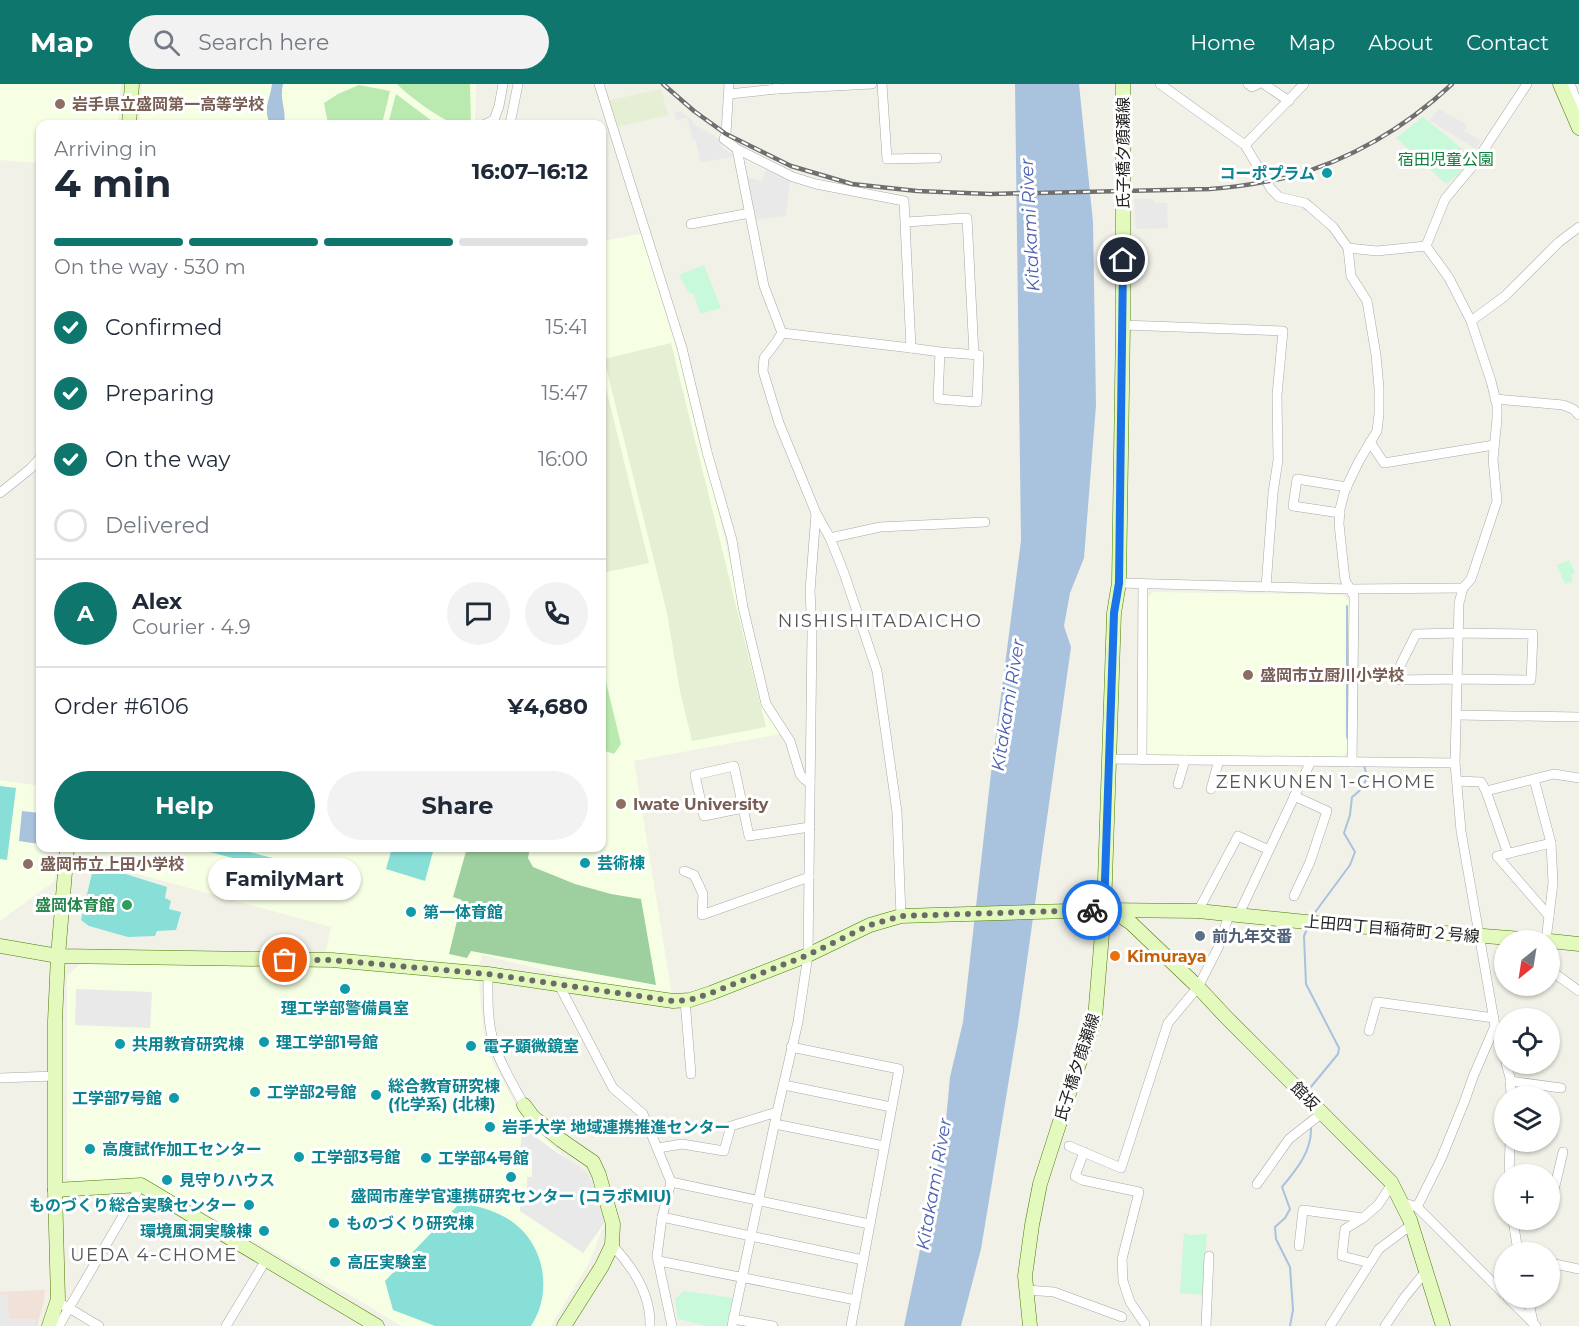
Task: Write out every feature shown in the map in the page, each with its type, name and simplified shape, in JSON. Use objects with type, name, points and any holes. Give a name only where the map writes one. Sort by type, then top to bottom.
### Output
[{"type":"street","points":[[129,120],[132,84]]},
{"type":"street","points":[[494,120],[503,84]]},
{"type":"street","points":[[511,120],[518,84]]},
{"type":"street","points":[[599,84],[682,348],[707,452],[732,540],[742,607],[766,704],[790,741],[800,774],[810,783]]},
{"type":"street","points":[[872,84],[729,89],[724,139],[737,149],[793,177],[816,184],[904,201],[911,348]]},
{"type":"street","points":[[882,84],[887,159],[937,158]]},
{"type":"street","name":"氏子橋夕顔瀬線","points":[[1030,1326],[1025,1276],[1032,1225],[1040,1184],[1095,1018],[1104,910],[1114,613],[1119,583],[1123,325],[1123,84]]},
{"type":"street","points":[[1160,84],[1245,145],[1271,189],[1279,197],[1305,203],[1333,227],[1348,248],[1351,276],[1367,301],[1376,355],[1380,414],[1377,431],[1347,487],[1339,524],[1345,580],[1354,596],[1352,762]]},
{"type":"street","points":[[1248,84],[1252,87],[1258,84]]},
{"type":"street","points":[[1264,84],[1289,101]]},
{"type":"street","points":[[1245,145],[1304,84]]},
{"type":"street","points":[[1426,246],[1445,199],[1475,163],[1527,84]]},
{"type":"street","points":[[1560,84],[1579,129]]},
{"type":"street","points":[[1570,84],[1579,107]]},
{"type":"street","points":[[737,149],[764,286],[782,333]]},
{"type":"street","points":[[691,224],[750,213]]},
{"type":"street","points":[[906,222],[967,218],[974,354]]},
{"type":"street","points":[[1471,321],[1505,296],[1559,242],[1579,227]]},
{"type":"street","points":[[1348,248],[1377,251],[1426,246]]},
{"type":"street","points":[[1426,246],[1449,278],[1471,321],[1495,399],[1497,419],[1493,459],[1497,501],[1471,579],[1463,588],[1459,603],[1455,763],[1461,831],[1494,1016]]},
{"type":"street","points":[[1123,325],[1283,331],[1277,386],[1278,460],[1266,587]]},
{"type":"street","points":[[782,333],[979,355],[977,402],[938,399],[940,352]]},
{"type":"street","points":[[782,333],[764,358],[763,371],[779,423],[816,513],[830,538],[844,573],[877,671],[897,812],[902,916]]},
{"type":"street","points":[[1495,399],[1563,405],[1573,409],[1579,415]]},
{"type":"street","points":[[1370,442],[1384,464],[1494,445]]},
{"type":"street","points":[[0,493],[36,462]]},
{"type":"street","points":[[1340,513],[1293,506],[1297,479],[1347,487]]},
{"type":"street","points":[[773,1326],[733,1322],[798,1022],[808,955],[812,633],[810,591],[816,513]]},
{"type":"street","points":[[830,538],[880,527],[985,522]]},
{"type":"street","points":[[1119,583],[1350,589],[1463,588]]},
{"type":"street","points":[[1142,760],[1143,584]]},
{"type":"street","points":[[1459,633],[1533,634],[1531,680],[1396,680],[1416,634],[1459,633]]},
{"type":"street","points":[[1457,716],[1579,717]]},
{"type":"street","points":[[1110,759],[1455,763]]},
{"type":"street","points":[[1178,784],[1185,760]]},
{"type":"street","points":[[1211,789],[1219,760]]},
{"type":"street","points":[[1069,1146],[1121,1167],[1168,1023],[1198,987],[1269,850],[1311,761]]},
{"type":"street","points":[[743,808],[704,816],[695,775],[734,766],[743,808],[749,836],[810,827]]},
{"type":"street","points":[[1486,790],[1554,774],[1579,778]]},
{"type":"street","points":[[1534,779],[1551,843],[1553,883],[1548,930]]},
{"type":"street","points":[[1457,781],[1481,782],[1486,790],[1508,854]]},
{"type":"street","points":[[1294,796],[1327,811],[1310,862],[1294,896]]},
{"type":"street","points":[[1198,911],[1238,836],[1269,850]]},
{"type":"street","points":[[1548,916],[1497,856],[1551,843]]},
{"type":"street","points":[[67,852],[58,956],[55,1076],[58,1299],[63,1305],[99,1326]]},
{"type":"street","points":[[684,871],[694,875],[703,894],[702,915],[809,878]]},
{"type":"street","name":"上田四丁目稲荷町２号線","points":[[0,946],[58,956],[332,960],[488,974],[673,1001],[711,993],[808,955],[870,925],[902,916],[1104,910],[1198,911],[1233,916],[1494,938]]},
{"type":"street","name":"館坂","points":[[1104,910],[1116,913],[1131,923],[1198,987],[1392,1184],[1411,1225],[1443,1326]]},
{"type":"street","points":[[1560,942],[1579,944]]},
{"type":"street","points":[[488,974],[488,1004],[493,1041],[506,1071],[533,1117],[593,1162],[611,1217],[612,1245],[602,1266],[564,1326]]},
{"type":"street","points":[[1560,977],[1579,991]]},
{"type":"street","points":[[559,985],[608,1081],[643,1114],[671,1182],[662,1216],[657,1257],[672,1326]]},
{"type":"street","points":[[685,1000],[691,1074]]},
{"type":"street","points":[[1369,1031],[1377,1002],[1494,1022]]},
{"type":"street","points":[[1417,1207],[1441,1159],[1494,1024]]},
{"type":"street","points":[[791,1047],[899,1070],[851,1326]]},
{"type":"street","points":[[1508,1074],[1510,1086]]},
{"type":"street","points":[[0,1078],[55,1076]]},
{"type":"street","points":[[1510,1081],[1561,1088]]},
{"type":"street","points":[[783,1085],[891,1107]]},
{"type":"street","points":[[1257,1184],[1289,1139],[1319,1110]]},
{"type":"street","points":[[658,1148],[682,1144],[724,1150],[731,1125],[777,1112]]},
{"type":"street","points":[[775,1124],[884,1146]]},
{"type":"street","points":[[1084,1152],[1075,1176],[1082,1180],[1139,1192],[1122,1259],[1123,1281],[1130,1302],[1145,1324]]},
{"type":"street","points":[[1560,1165],[1563,1152]]},
{"type":"street","points":[[671,1182],[869,1224]]},
{"type":"street","points":[[1370,1263],[1342,1256],[1345,1229],[1378,1205],[1392,1184]]},
{"type":"street","points":[[55,1190],[141,1185],[378,1326]]},
{"type":"street","points":[[49,1326],[141,1185]]},
{"type":"street","points":[[1401,1202],[1417,1207],[1494,1284]]},
{"type":"street","points":[[1299,1246],[1303,1210],[1363,1218]]},
{"type":"street","points":[[662,1216],[863,1260]]},
{"type":"street","points":[[1330,1326],[1379,1249],[1411,1225]]},
{"type":"street","points":[[612,1245],[623,1257],[644,1289],[651,1316],[650,1326]]},
{"type":"street","points":[[1206,1326],[1209,1256]]},
{"type":"street","points":[[226,1326],[266,1260]]},
{"type":"street","points":[[659,1261],[855,1300]]},
{"type":"street","points":[[1560,1265],[1579,1269]]},
{"type":"street","points":[[1385,1326],[1425,1271]]},
{"type":"street","points":[[1026,1290],[1054,1292],[1122,1317]]},
{"type":"street","points":[[59,1326],[63,1305]]},
{"type":"street","points":[[1518,1308],[1534,1324]]},
{"type":"street","points":[[1530,1308],[1534,1324]]},
{"type":"shaded area","name":"岩手県立盛岡第一高等学校","points":[[0,84],[121,84],[118,120],[36,120],[36,163],[0,160]]},
{"type":"shaded area","points":[[142,84],[476,84],[475,120],[139,120]]},
{"type":"shaded area","points":[[661,89],[668,115],[617,127],[607,101]]},
{"type":"shaded area","points":[[1439,109],[1467,125],[1464,131],[1481,141],[1476,149],[1429,120]]},
{"type":"shaded area","points":[[681,111],[694,124],[722,141],[721,147],[734,155],[703,162],[700,160],[687,118],[676,120],[674,112]]},
{"type":"shaded area","points":[[766,170],[790,180],[786,216],[756,220],[747,177],[762,181]]},
{"type":"shaded area","points":[[1134,199],[1152,199],[1156,203],[1167,203],[1168,228],[1136,229]]},
{"type":"shaded area","name":"Iwate University","points":[[646,233],[676,327],[762,701],[781,734],[634,761],[673,1001],[482,955],[478,973],[485,1046],[520,1114],[594,1186],[605,1222],[589,1263],[551,1326],[401,1326],[143,1178],[71,1182],[67,1178],[67,976],[80,964],[322,967],[331,927],[75,857],[76,852],[606,852],[606,240]]},
{"type":"shaded area","points":[[671,343],[766,727],[692,741],[680,691],[667,613],[606,367],[606,359]]},
{"type":"shaded area","points":[[606,388],[649,563],[606,572]]},
{"type":"shaded area","name":"盛岡市立厨川小学校","points":[[1153,592],[1342,595],[1351,602],[1350,747],[1342,758],[1148,755],[1144,752],[1147,598]]},
{"type":"shaded area","name":"盛岡市立上田小学校","points":[[0,780],[36,785],[36,852],[58,852],[55,881],[0,921]]},
{"type":"shaded area","points":[[0,786],[16,788],[7,860],[0,859]]},
{"type":"shaded area","points":[[210,852],[249,852],[296,864],[293,874]]},
{"type":"shaded area","points":[[391,852],[433,852],[425,881],[386,869]]},
{"type":"shaded area","name":"盛岡体育館","points":[[100,866],[167,887],[165,898],[171,901],[169,909],[181,912],[176,930],[157,931],[155,936],[128,937],[89,926],[81,920],[92,873]]},
{"type":"shaded area","points":[[76,989],[152,992],[150,1028],[75,1025]]},
{"type":"shaded area","points":[[526,1128],[556,1152],[580,1167],[588,1174],[594,1186],[605,1222],[583,1253],[520,1211],[521,1196],[527,1196],[527,1177],[532,1177],[532,1155],[521,1154],[520,1151],[522,1129]]},
{"type":"shaded area","points":[[459,1204],[484,1208],[508,1219],[530,1240],[542,1268],[543,1283],[542,1298],[531,1326],[435,1326],[393,1310],[385,1281]]},
{"type":"shaded area","points":[[45,1290],[37,1326],[0,1326],[0,1292]]},
{"type":"shaded area","points":[[8,1294],[9,1319],[37,1319],[34,1326],[0,1326],[0,1295]]},
{"type":"green space","points":[[397,84],[470,84],[471,120],[447,120],[416,101]]},
{"type":"green space","points":[[359,85],[390,91],[383,120],[327,120],[324,103]]},
{"type":"green space","points":[[396,94],[431,120],[389,120]]},
{"type":"green space","name":"宿田児童公園","points":[[1423,117],[1471,156],[1458,175],[1446,184],[1396,138]]},
{"type":"green space","points":[[704,265],[721,308],[700,314],[694,294],[688,292],[679,275]]},
{"type":"green space","points":[[1569,560],[1575,573],[1571,575],[1573,581],[1565,584],[1557,565]]},
{"type":"green space","points":[[606,682],[621,744],[614,754],[606,751]]},
{"type":"green space","points":[[466,852],[529,852],[528,858],[533,867],[575,884],[641,899],[656,985],[471,951],[467,958],[449,954],[462,900],[453,897]]},
{"type":"green space","points":[[1184,1233],[1207,1234],[1202,1295],[1180,1293]]},
{"type":"green space","points":[[684,1291],[733,1298],[727,1326],[707,1326],[678,1319],[675,1299]]},
{"type":"water","points":[[272,84],[283,84],[284,120],[269,120],[267,109]]},
{"type":"water","name":"Kitakami River","points":[[1015,84],[1079,84],[1093,222],[1096,405],[1084,558],[1070,593],[1064,626],[1071,647],[1018,1025],[981,1249],[961,1326],[904,1326],[945,1131],[950,1077],[963,1022],[991,773],[1021,541]]},
{"type":"water","points":[[22,811],[36,813],[36,844],[19,841]]},
{"type":"waterway","points":[[1347,606],[1347,737],[1349,741]]},
{"type":"waterway","points":[[1313,916],[1350,865],[1355,852],[1344,833],[1350,815],[1352,797],[1366,780],[1364,766]]},
{"type":"waterway","points":[[1308,927],[1304,936],[1306,984],[1339,1048],[1338,1054],[1310,1088],[1310,1094]]},
{"type":"waterway","points":[[1290,1326],[1293,1310],[1290,1267],[1276,1239],[1275,1227],[1285,1218],[1290,1209],[1282,1187],[1306,1152],[1311,1127]]},
{"type":"railway","points":[[663,84],[694,111],[726,134],[791,166],[852,184],[917,191],[990,194],[1210,189],[1288,177],[1333,162],[1376,141],[1416,114],[1452,84]]},
{"type":"way so far","points":[[285,960],[332,960],[488,974],[673,1001],[690,1000],[808,955],[870,925],[902,916],[1092,910]]},
{"type":"place","name":"岩手県立盛岡第一高等学校","points":[[60,104]]},
{"type":"place","name":"コーポプラム","points":[[1327,173]]},
{"type":"place","name":"盛岡市立厨川小学校","points":[[1248,675]]},
{"type":"place","name":"Iwate University","points":[[621,804]]},
{"type":"place","name":"芸術棟","points":[[585,863]]},
{"type":"place","name":"盛岡市立上田小学校","points":[[28,864]]},
{"type":"place","name":"盛岡体育館","points":[[127,905]]},
{"type":"place","name":"第一体育館","points":[[411,912]]},
{"type":"place","name":"前九年交番","points":[[1200,936]]},
{"type":"place","name":"Kimuraya","points":[[1115,956]]},
{"type":"place","name":"FamilyMart","points":[[285,960]]},
{"type":"place","name":"理工学部警備員室","points":[[345,989]]},
{"type":"place","name":"理工学部1号館","points":[[264,1042]]},
{"type":"place","name":"共用教育研究棟","points":[[120,1044]]},
{"type":"place","name":"電子顕微鏡室","points":[[471,1046]]},
{"type":"place","name":"工学部2号館","points":[[255,1092]]},
{"type":"place","name":"総合教育研究棟 (化学系) (北棟)","points":[[376,1095]]},
{"type":"place","name":"工学部7号館","points":[[174,1098]]},
{"type":"place","name":"岩手大学 地域連携推進センター","points":[[490,1127]]},
{"type":"place","name":"高度試作加工センター","points":[[90,1149]]},
{"type":"place","name":"工学部3号館","points":[[299,1157]]},
{"type":"place","name":"工学部4号館","points":[[426,1158]]},
{"type":"place","name":"盛岡市産学官連携研究センター (コラボMIU)","points":[[511,1177]]},
{"type":"place","name":"見守りハウス","points":[[167,1180]]},
{"type":"place","name":"ものづくり総合実験センター","points":[[249,1205]]},
{"type":"place","name":"ものづくり研究棟","points":[[334,1223]]},
{"type":"place","name":"環境風洞実験棟","points":[[264,1231]]},
{"type":"place","name":"高圧実験室","points":[[335,1262]]},
{"type":"district","name":"NISHISHITADAICHO","points":[[880,621]]},
{"type":"district","name":"ZENKUNEN 1-CHOME","points":[[1326,782]]},
{"type":"district","name":"UEDA 4-CHOME","points":[[154,1255]]},
{"type":"route","points":[[1092,910],[1104,910],[1114,613],[1119,583],[1123,260]]}]
